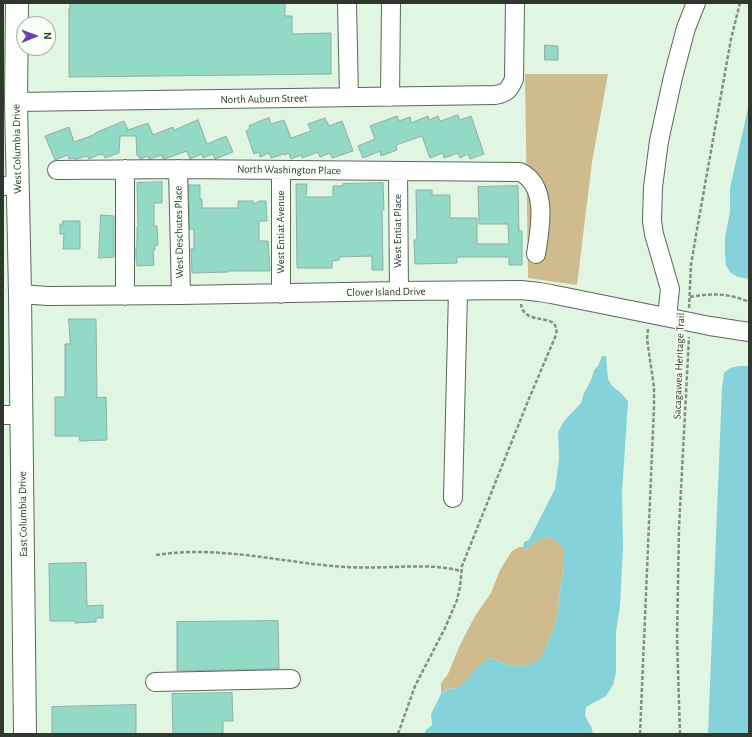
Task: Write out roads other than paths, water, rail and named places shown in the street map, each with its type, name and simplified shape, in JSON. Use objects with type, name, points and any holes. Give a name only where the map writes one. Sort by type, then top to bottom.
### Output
[{"type":"main road","name":"West Columbia Drive","points":[[11,294],[10,185],[16,102],[17,3]]},
{"type":"main road","name":"East Columbia Drive","points":[[11,294],[12,414],[25,734]]},
{"type":"street","points":[[347,3],[349,97]]},
{"type":"street","points":[[390,97],[391,3]]},
{"type":"street","name":"North Auburn Street","points":[[16,102],[504,94],[510,89],[515,73],[515,3]]},
{"type":"street","points":[[667,317],[670,289],[654,234],[652,221],[653,187],[660,141],[673,78],[686,28],[696,3]]},
{"type":"street","points":[[125,296],[126,169]]},
{"type":"street","name":"North Washington Place","points":[[57,170],[178,169],[520,172],[527,175],[532,181],[537,190],[540,202],[539,235],[536,254]]},
{"type":"street","name":"West Deschutes Place","points":[[178,169],[180,296]]},
{"type":"street","name":"West Entiat Avenue","points":[[281,170],[281,294]]},
{"type":"street","name":"West Entiat Place","points":[[398,171],[399,291]]},
{"type":"street","name":"Clover Island Drive","points":[[11,294],[48,296],[180,296],[521,290],[539,292],[749,332]]},
{"type":"street","points":[[453,498],[458,291]]},
{"type":"street","points":[[155,682],[291,679]]},
{"type":"water","points":[[749,104],[749,279],[738,277],[731,273],[726,266],[725,237],[730,212],[730,188]]},
{"type":"water","points":[[602,356],[606,356],[608,379],[612,386],[628,401],[622,493],[623,548],[620,606],[616,632],[616,672],[613,685],[606,696],[586,707],[585,715],[591,726],[593,734],[424,734],[432,725],[431,714],[441,694],[447,689],[458,688],[487,658],[516,666],[528,665],[540,660],[558,616],[564,564],[564,550],[557,542],[549,537],[536,541],[527,550],[523,547],[524,542],[529,540],[555,489],[559,459],[558,432],[564,421],[581,403],[594,370],[598,366]]},
{"type":"water","points":[[749,366],[749,734],[708,734],[722,388],[724,373],[730,368]]}]
